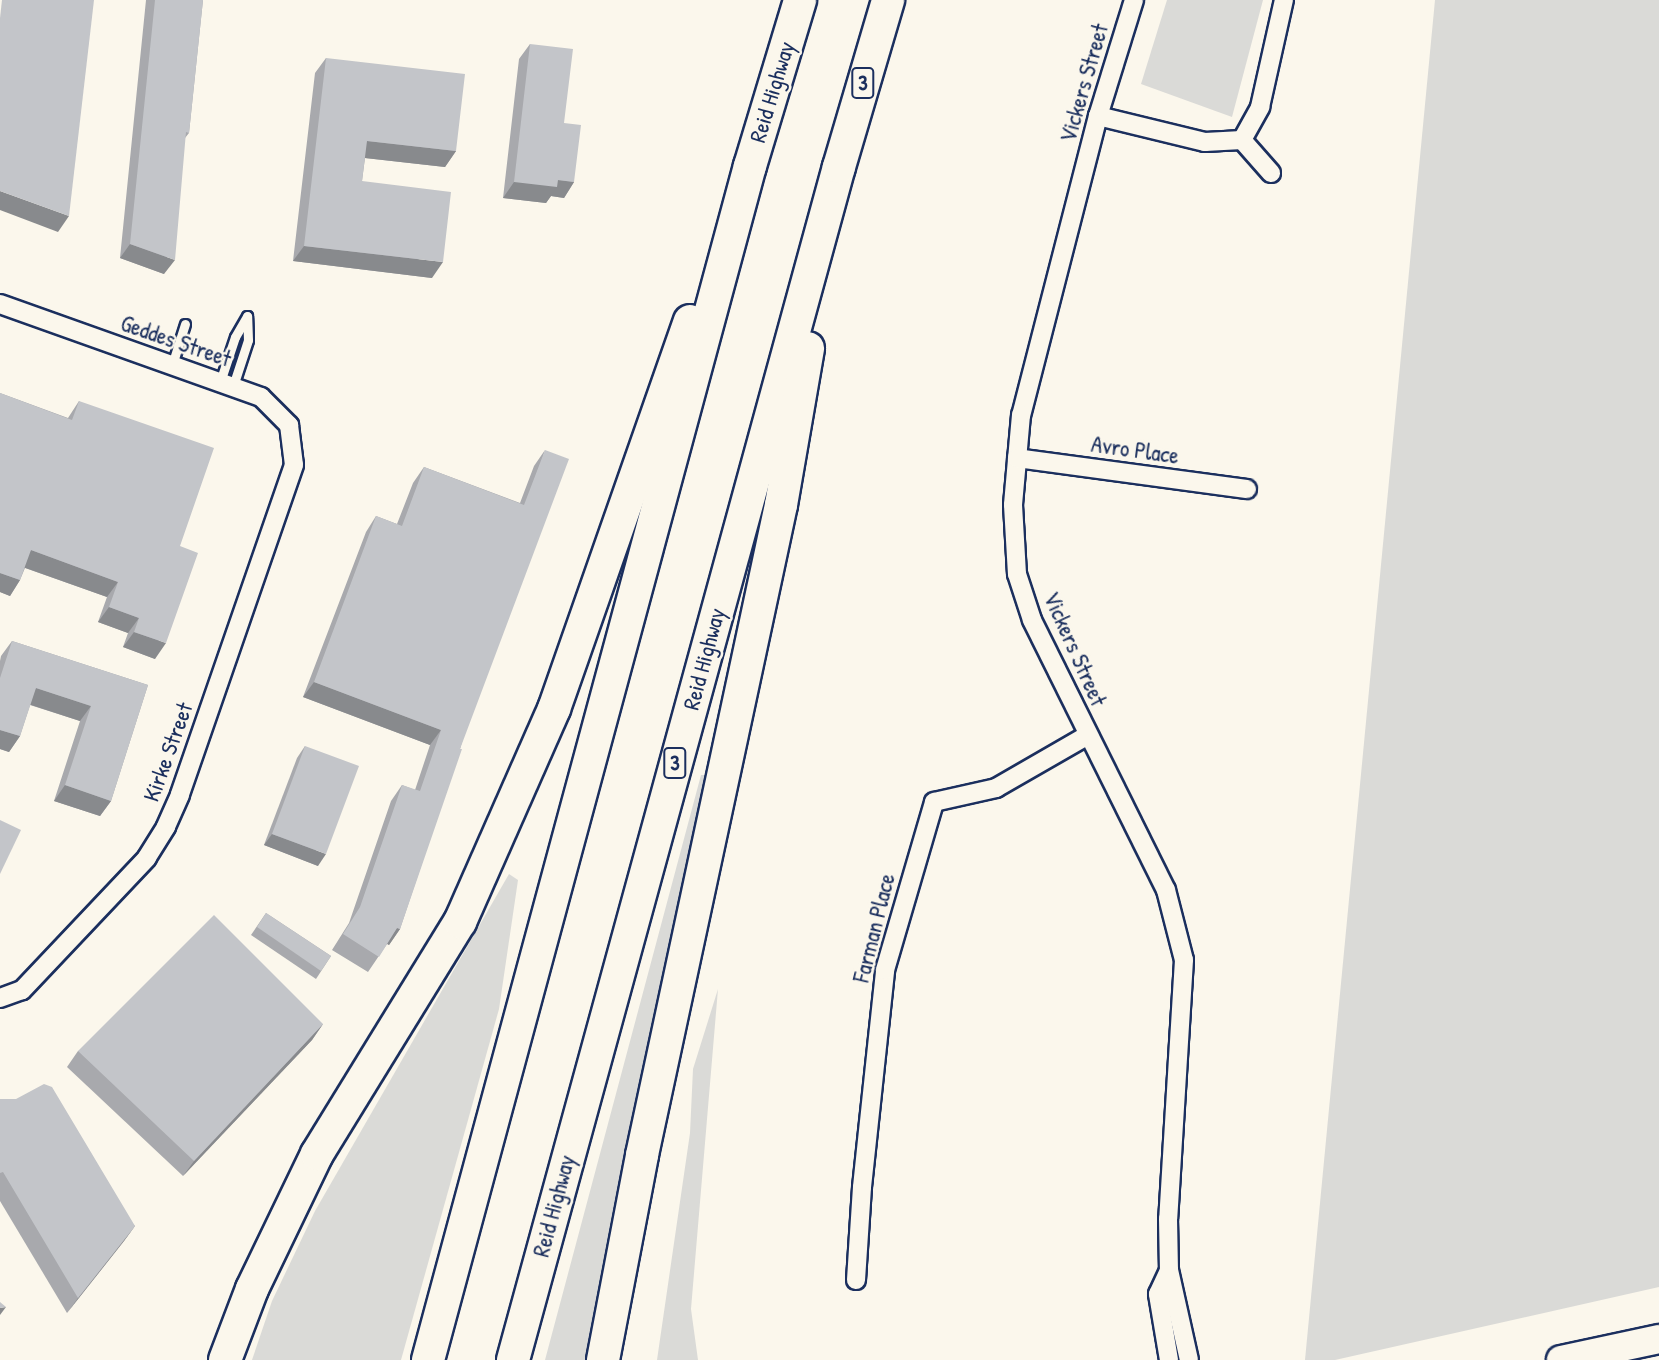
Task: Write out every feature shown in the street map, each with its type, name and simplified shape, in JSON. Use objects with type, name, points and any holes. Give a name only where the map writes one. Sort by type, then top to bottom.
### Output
[{"type":"highway","name":"Reid Highway","points":[[428,1360],[750,166],[800,0]]},
{"type":"highway","name":"Reid Highway","points":[[513,1360],[839,167],[888,0]]},
{"type":"highway","points":[[225,1360],[252,1289],[317,1154],[460,922],[543,734],[666,383],[750,166]]},
{"type":"highway","points":[[603,1360],[642,1155],[781,505],[839,167]]},
{"type":"highway","points":[[1561,1360],[1659,1339]]},
{"type":"street","name":"Vickers Street","points":[[1134,0],[1098,116],[1021,415],[1013,505],[1017,574],[1032,620],[1166,890],[1184,960],[1168,1219],[1169,1269],[1177,1295],[1189,1360]]},
{"type":"street","points":[[1242,140],[1260,107],[1284,0]]},
{"type":"street","points":[[1098,116],[1205,142],[1242,140]]},
{"type":"street","points":[[1242,140],[1271,173]]},
{"type":"street","name":"Geddes Street","points":[[0,304],[261,397],[289,425],[294,465]]},
{"type":"street","name":"Avro Place","points":[[1017,458],[1247,489]]},
{"type":"street","name":"Kirke Street","points":[[0,998],[22,990],[147,858],[166,827],[184,783],[294,465]]},
{"type":"street","name":"Farman Place","points":[[856,1280],[862,1187],[885,970],[934,802],[996,788],[1088,736]]},
{"type":"street","name":"Vickers Street","points":[[1169,1269],[1158,1294],[1169,1360]]},
{"type":"lane","points":[[247,316],[248,340],[226,384],[235,337],[247,316]]},
{"type":"lane","points":[[172,365],[185,324]]},
{"type":"shaded area","points":[[1167,0],[1263,0],[1232,117],[1141,84]]},
{"type":"shaded area","points":[[1435,0],[1659,0],[1659,1287],[1335,1360],[1305,1360]]},
{"type":"shaded area","points":[[701,775],[712,775],[617,1196],[588,1360],[545,1360]]},
{"type":"shaded area","points":[[509,874],[518,880],[499,1009],[401,1360],[252,1360],[272,1301],[315,1211]]},
{"type":"shaded area","points":[[718,989],[691,1309],[698,1360],[657,1360],[690,1133],[693,1069]]},
{"type":"building","points":[[2,0],[94,0],[69,216],[0,191]]},
{"type":"building","points":[[155,0],[203,0],[189,133],[186,132],[175,260],[130,244]]},
{"type":"building","points":[[530,44],[573,49],[564,123],[581,125],[574,182],[558,180],[557,187],[514,182]]},
{"type":"building","points":[[326,58],[465,74],[456,151],[367,141],[362,181],[451,192],[443,262],[304,246]]},
{"type":"building","points":[[0,393],[72,420],[79,401],[214,448],[180,546],[198,553],[166,643],[134,632],[139,618],[109,607],[118,582],[31,550],[20,580],[0,573]]},
{"type":"building","points":[[545,450],[569,459],[460,749],[400,929],[397,928],[379,957],[343,934],[360,907],[402,785],[420,791],[441,730],[314,682],[376,516],[402,526],[424,467],[524,505]]},
{"type":"building","points":[[12,641],[148,685],[111,801],[65,785],[91,706],[36,688],[20,736],[0,730],[0,678]]},
{"type":"building","points":[[305,746],[359,766],[326,854],[272,834]]},
{"type":"building","points":[[0,820],[21,830],[0,874]]},
{"type":"building","points":[[266,913],[331,956],[321,971],[257,927]]},
{"type":"building","points":[[214,915],[323,1024],[194,1161],[78,1051]]},
{"type":"building","points":[[44,1084],[52,1087],[135,1226],[78,1298],[3,1172],[0,1173],[0,1099],[16,1099]]}]
